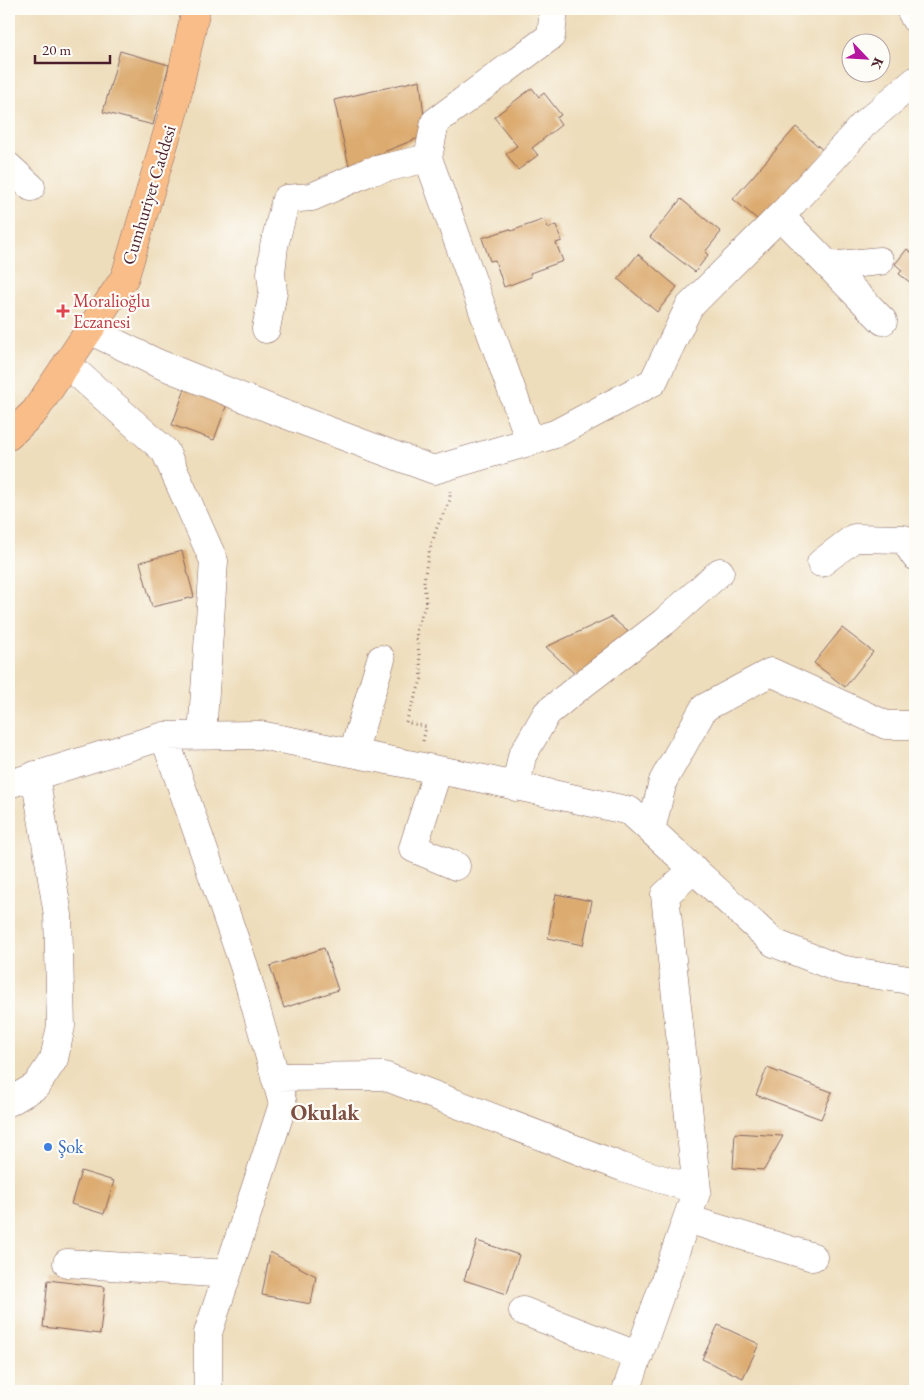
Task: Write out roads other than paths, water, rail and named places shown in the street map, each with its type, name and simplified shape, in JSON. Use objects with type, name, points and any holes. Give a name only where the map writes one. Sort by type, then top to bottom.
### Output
[{"type":"main road","name":"Cumhuriyet Caddesi","points":[[9,436],[35,411],[125,277],[174,110],[196,9]]},
{"type":"street","points":[[530,441],[428,158],[435,122],[551,36],[554,9]]},
{"type":"street","points":[[910,9],[915,19]]},
{"type":"street","points":[[90,330],[157,363],[358,442],[434,470],[450,466],[554,434],[653,382],[689,307],[780,216],[864,124],[915,81]]},
{"type":"street","points":[[266,329],[273,292],[271,273],[274,246],[286,199],[312,197],[368,172],[428,158]]},
{"type":"street","points":[[9,167],[31,187]]},
{"type":"street","points":[[780,216],[883,321]]},
{"type":"street","points":[[829,266],[880,261]]},
{"type":"street","points":[[67,364],[165,451],[214,561],[202,736]]},
{"type":"street","points":[[821,563],[854,538],[904,539],[915,556]]},
{"type":"street","points":[[516,787],[522,756],[546,714],[664,622],[720,572]]},
{"type":"street","points":[[353,754],[380,660]]},
{"type":"street","points":[[650,830],[664,781],[704,708],[771,672],[886,725],[915,725]]},
{"type":"street","points":[[9,784],[164,736],[260,735],[630,811],[774,943],[840,969],[915,981]]},
{"type":"street","points":[[164,736],[244,966],[283,1104],[208,1333],[208,1391]]},
{"type":"street","points":[[428,769],[413,848],[456,866]]},
{"type":"street","points":[[9,1102],[36,1086],[54,1059],[61,1026],[58,915],[35,775]]},
{"type":"street","points":[[626,1391],[697,1190],[665,896],[694,869]]},
{"type":"street","points":[[275,1077],[384,1076],[622,1167],[697,1190]]},
{"type":"street","points":[[687,1219],[813,1257]]},
{"type":"street","points":[[67,1263],[227,1274]]},
{"type":"street","points":[[523,1311],[639,1356]]},
{"type":"place","name":"Moralioğlu Eczanesi","points":[[63,311]]},
{"type":"place","name":"Şok","points":[[48,1147]]},
{"type":"district","name":"Okulak","points":[[325,1112]]}]
